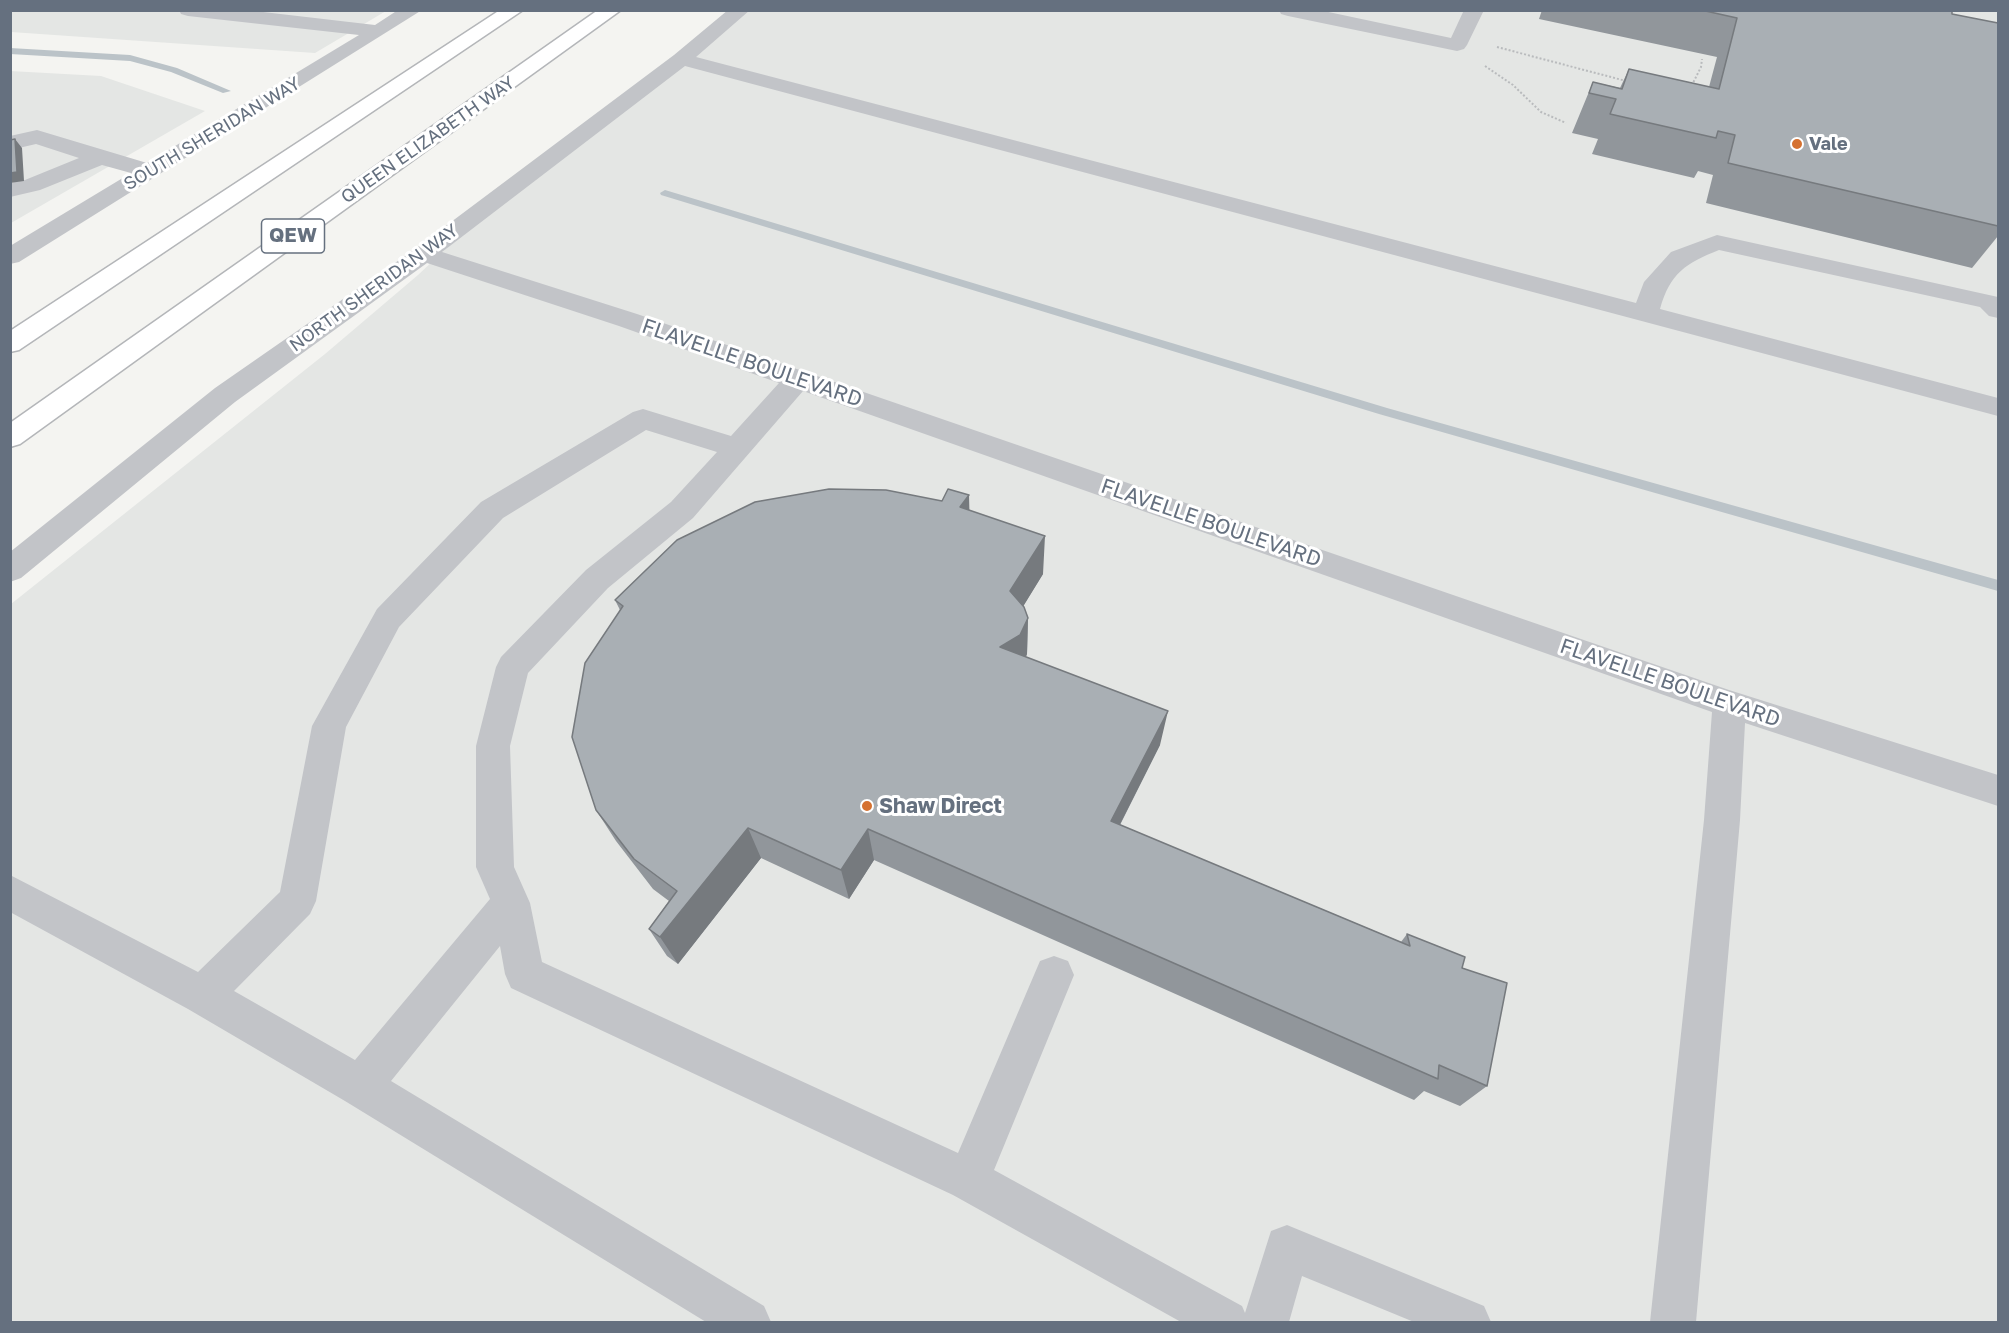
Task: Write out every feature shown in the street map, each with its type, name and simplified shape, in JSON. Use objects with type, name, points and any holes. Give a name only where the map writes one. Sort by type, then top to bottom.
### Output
[{"type":"highway","points":[[10,344],[514,10]]},
{"type":"highway","name":"QUEEN ELIZABETH WAY","points":[[10,437],[612,10]]},
{"type":"street","points":[[188,10],[379,31]]},
{"type":"street","name":"SOUTH SHERIDAN WAY","points":[[10,257],[413,10]]},
{"type":"street","name":"NORTH SHERIDAN WAY","points":[[10,570],[225,395],[424,254],[681,59],[741,10]]},
{"type":"street","points":[[1288,10],[1457,45],[1474,10]]},
{"type":"street","points":[[681,59],[1998,407]]},
{"type":"street","points":[[16,152],[74,150],[150,171]]},
{"type":"street","points":[[10,190],[32,185],[102,158]]},
{"type":"street","points":[[1646,314],[1653,288],[1680,257],[1717,242],[1988,301],[1998,310]]},
{"type":"street","name":"FLAVELLE BOULEVARD","points":[[424,254],[628,320],[1729,704],[1998,790]]},
{"type":"street","points":[[798,379],[682,510],[597,579],[513,667],[493,746],[495,867],[511,903],[525,974],[968,1180],[1226,1323]]},
{"type":"street","points":[[202,995],[297,901],[328,726],[388,618],[492,510],[643,419],[737,448]]},
{"type":"street","points":[[1673,1323],[1721,831],[1729,704]]},
{"type":"street","points":[[10,892],[202,995],[360,1086],[748,1323]]},
{"type":"street","points":[[360,1086],[511,903]]},
{"type":"street","points":[[968,1180],[1054,975]]},
{"type":"street","points":[[1266,1323],[1287,1247],[1468,1323]]},
{"type":"path","points":[[1461,39],[1545,58],[1635,83]]},
{"type":"path","points":[[1461,39],[1491,72],[1512,84],[1534,108],[1546,116],[1566,123]]},
{"type":"path","points":[[1682,83],[1693,83],[1701,68],[1702,59]]},
{"type":"shaded area","points":[[10,11],[386,11],[315,53],[11,32]]},
{"type":"shaded area","points":[[744,11],[1998,11],[1998,1322],[11,1322],[11,604],[325,354],[418,275],[473,223]]},
{"type":"shaded area","points":[[10,71],[101,76],[205,111],[11,223]]},
{"type":"building","name":"Vale","points":[[1701,10],[1952,10],[1952,14],[1998,23],[1998,226],[1728,163],[1735,135],[1718,131],[1716,138],[1610,114],[1616,99],[1589,93],[1593,82],[1622,89],[1629,69],[1719,89],[1737,18]]},
{"type":"building","points":[[15,139],[17,172],[10,173],[10,140]]},
{"type":"building","name":"Shaw Direct","points":[[829,489],[886,490],[942,501],[948,489],[969,495],[960,507],[1045,536],[1010,591],[1024,607],[1028,618],[1020,635],[1000,647],[1168,711],[1111,821],[1410,946],[1407,934],[1465,957],[1462,968],[1507,983],[1487,1086],[1439,1065],[1438,1079],[868,829],[841,870],[748,828],[660,937],[649,929],[677,891],[634,859],[596,810],[572,737],[585,663],[623,606],[615,600],[677,540],[755,502]]},
{"type":"waterway","points":[[10,51],[130,58],[174,70],[226,91]]},
{"type":"waterway","points":[[665,193],[1383,411],[1998,586]]},
{"type":"place","name":"Vale","points":[[1797,144]]},
{"type":"place","name":"Shaw Direct","points":[[867,806]]}]
